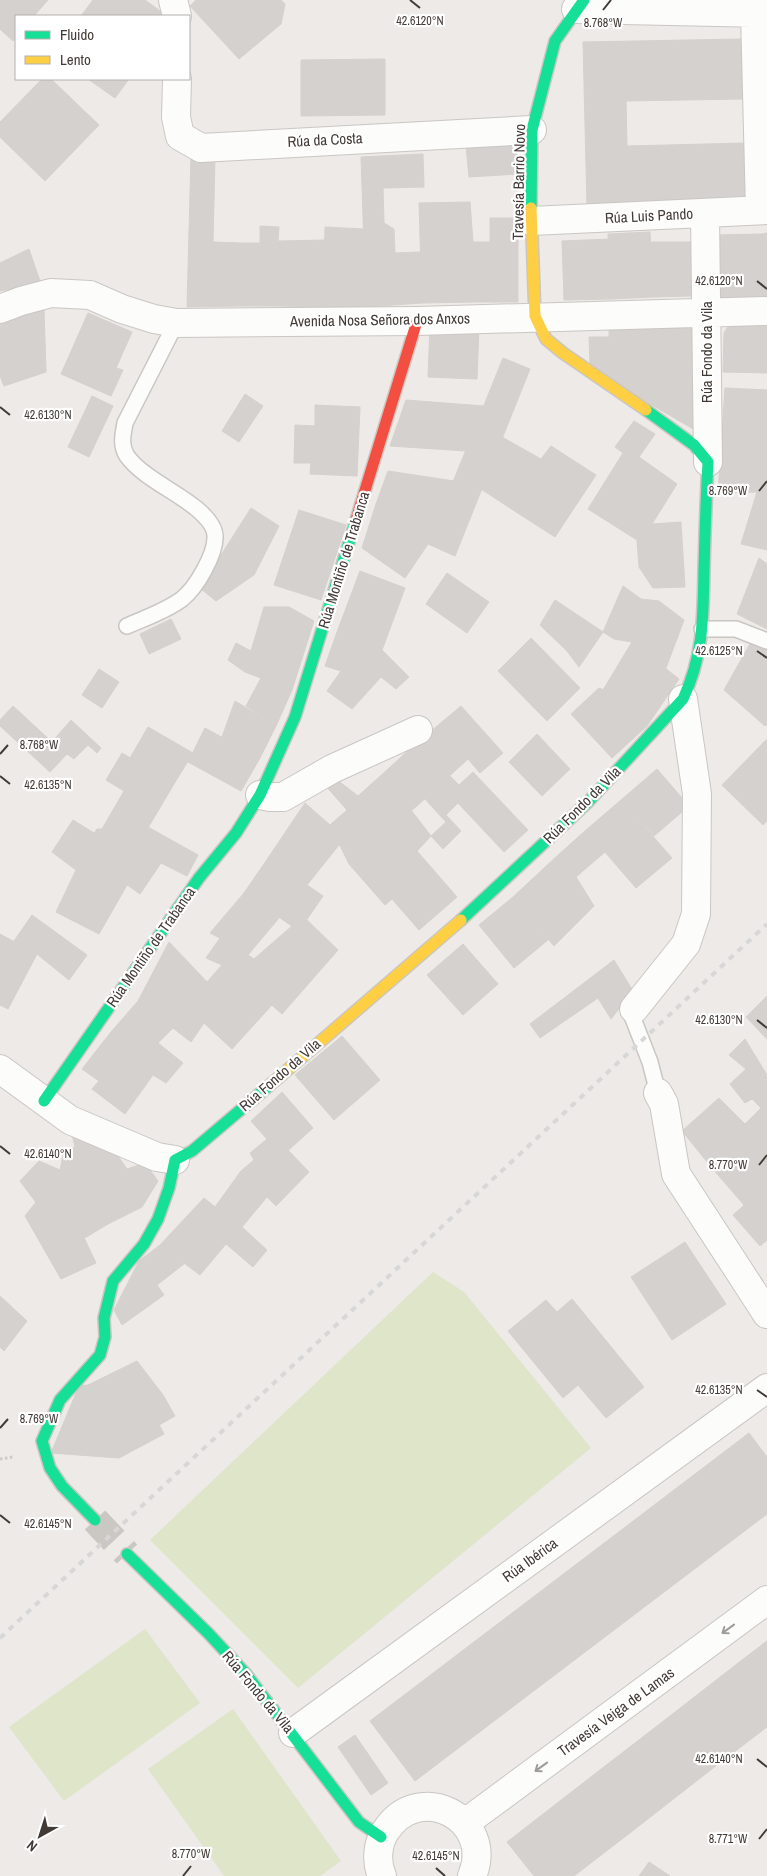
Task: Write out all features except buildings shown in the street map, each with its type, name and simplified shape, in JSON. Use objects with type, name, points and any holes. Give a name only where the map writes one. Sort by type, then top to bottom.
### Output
[{"type":"street","points":[[173,0],[177,15]]},
{"type":"street","points":[[580,5],[761,13],[764,210]]},
{"type":"street","name":"Travesía Barrio Novo","points":[[535,316],[531,221],[532,130],[556,41],[580,5]]},
{"type":"street","name":"Rúa da Costa","points":[[177,80],[176,117],[180,136],[201,148],[532,130]]},
{"type":"street","name":"Rúa Luis Pando","points":[[531,221],[764,210]]},
{"type":"street","name":"Rúa Fondo da Vila","points":[[175,1160],[192,1151],[480,904],[588,802],[683,699],[693,681],[699,660],[702,630],[708,462],[705,213]]},
{"type":"street","name":"Avenida Nosa Señora dos Anxos","points":[[0,310],[21,301],[51,293],[90,295],[130,312],[176,323],[417,320],[767,311]]},
{"type":"street","points":[[535,316],[546,339],[563,353],[694,444],[708,462]]},
{"type":"street","name":"Rúa Montiño de Trabanca","points":[[44,1101],[199,878],[236,833],[260,795],[295,717],[417,320]]},
{"type":"street","points":[[634,1009],[686,944],[696,914],[697,794],[687,737],[683,699]]},
{"type":"street","points":[[260,795],[283,797],[332,769],[418,730]]},
{"type":"street","points":[[0,1069],[70,1120],[157,1157],[175,1160],[169,1188],[158,1219],[144,1244],[113,1281],[104,1318],[105,1337],[100,1355],[60,1400],[42,1441],[50,1468],[62,1486],[95,1520]]},
{"type":"street","points":[[658,1093],[664,1104],[676,1174],[767,1314]]},
{"type":"street","name":"Rúa Ibérica","points":[[293,1733],[767,1388]]},
{"type":"street","name":"Rúa Fondo da Vila","points":[[127,1554],[177,1602],[246,1674],[293,1733],[359,1822],[381,1837]]},
{"type":"street","name":"Travesía Veiga de Lamas","points":[[465,1823],[767,1600]]},
{"type":"street","points":[[382,1876],[378,1861],[378,1849],[381,1837],[390,1823],[403,1812],[419,1807],[436,1807],[452,1812],[465,1823],[473,1837],[476,1852],[475,1868],[472,1876]]},
{"type":"lane","points":[[127,626],[183,598],[197,581],[212,555],[216,536],[212,525],[198,509],[144,472],[127,456],[121,442],[126,424],[176,323]]},
{"type":"lane","points":[[702,630],[736,628],[767,641]]},
{"type":"lane","points":[[634,1009],[632,1016],[650,1062],[658,1093]]},
{"type":"green space","points":[[433,1272],[464,1292],[591,1448],[298,1688],[150,1540]]},
{"type":"green space","points":[[145,1629],[200,1703],[64,1801],[9,1727]]},
{"type":"green space","points":[[233,1709],[341,1861],[320,1876],[224,1876],[148,1769]]},
{"type":"tunnel","points":[[95,1520],[127,1554]]},
{"type":"railway","points":[[0,1638],[767,924]]},
{"type":"traffic: fast","points":[[531,208],[532,130],[555,41],[584,0]]},
{"type":"traffic: fast","points":[[461,920],[588,802],[683,699],[690,683],[699,651],[701,635],[708,462],[694,445],[646,410]]},
{"type":"traffic: fast","points":[[44,1101],[199,878],[236,833],[260,795],[295,717],[355,523]]},
{"type":"traffic: fast","points":[[95,1520],[62,1486],[50,1468],[42,1441],[60,1400],[100,1355],[105,1337],[104,1318],[113,1281],[144,1244],[158,1219],[169,1188],[175,1160],[192,1151],[277,1079]]},
{"type":"traffic: fast","points":[[127,1554],[209,1634],[246,1674],[359,1822],[381,1837]]},
{"type":"traffic: slow","points":[[531,208],[535,316],[546,339],[563,353],[646,410]]},
{"type":"traffic: slow","points":[[277,1079],[461,920]]},
{"type":"traffic: jam","points":[[355,523],[417,321]]}]
